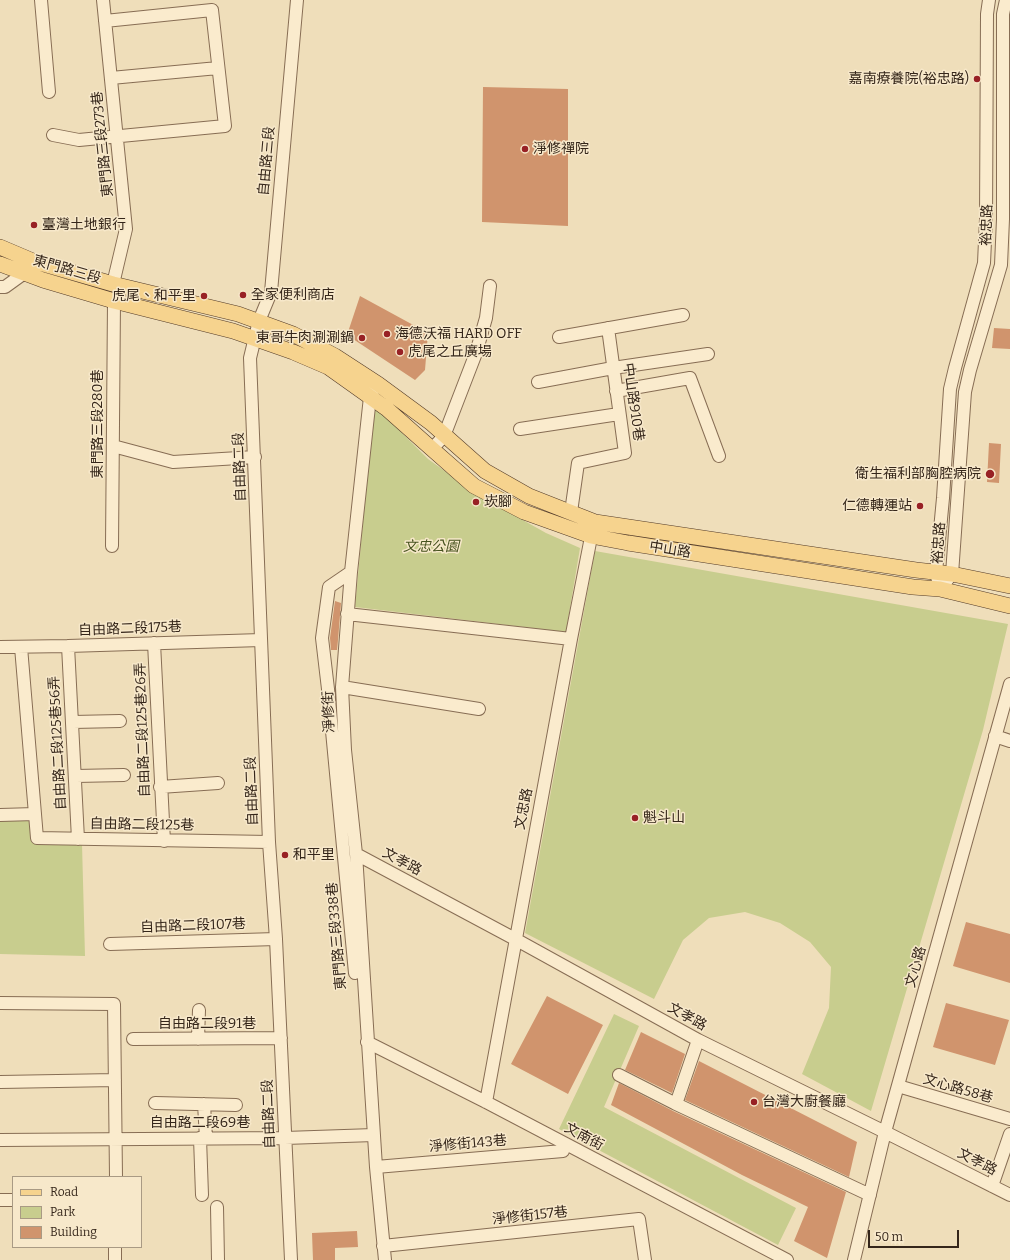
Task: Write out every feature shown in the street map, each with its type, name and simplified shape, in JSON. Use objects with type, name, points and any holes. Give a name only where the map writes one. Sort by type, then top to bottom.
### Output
[{"type":"main road","name":"東門路三段","points":[[0,247],[33,261],[113,284],[231,312],[259,321],[293,334],[335,356],[378,384]]},
{"type":"main road","name":"東門路三段","points":[[0,264],[23,274],[114,301],[228,330],[293,352],[328,367],[370,397]]},
{"type":"main road","name":"中山路","points":[[378,384],[431,423],[485,471],[529,496],[595,522],[952,574],[1010,586]]},
{"type":"main road","name":"中山路","points":[[370,397],[387,409],[474,486],[524,512],[591,536],[774,566],[906,586],[940,589],[1010,606]]},
{"type":"street","points":[[41,0],[49,92]]},
{"type":"street","name":"東門路三段273巷","points":[[103,0],[126,229],[113,284]]},
{"type":"street","name":"自由路三段","points":[[259,321],[271,292],[297,0]]},
{"type":"street","name":"裕忠路","points":[[940,589],[936,572],[944,498],[950,389],[984,263],[987,180],[987,14],[989,0]]},
{"type":"street","name":"裕忠路","points":[[940,589],[952,574],[965,392],[1001,265],[1006,179],[1003,14],[1006,0]]},
{"type":"street","points":[[53,135],[79,140],[225,126],[212,10],[105,21]]},
{"type":"street","points":[[111,78],[218,68]]},
{"type":"street","points":[[987,118],[1006,119]]},
{"type":"street","points":[[987,180],[1006,179]]},
{"type":"street","points":[[0,287],[5,287],[23,274],[33,261]]},
{"type":"street","points":[[432,449],[444,436],[476,353],[486,318],[490,286]]},
{"type":"street","name":"東門路三段280巷","points":[[112,546],[114,301]]},
{"type":"street","points":[[559,337],[683,315]]},
{"type":"street","name":"自由路二段","points":[[259,321],[250,358],[269,842],[276,939],[291,1260]]},
{"type":"street","name":"中山路910巷","points":[[571,512],[578,463],[625,453],[608,328]]},
{"type":"street","points":[[538,382],[614,368],[708,354]]},
{"type":"street","points":[[616,391],[690,378],[719,456]]},
{"type":"street","name":"淨修街","points":[[367,1042],[356,854],[345,750],[342,687],[351,572],[370,397],[378,384]]},
{"type":"street","points":[[520,429],[619,414]]},
{"type":"street","points":[[113,446],[173,462],[255,457]]},
{"type":"street","points":[[944,498],[957,497]]},
{"type":"street","name":"文忠路","points":[[486,1102],[571,639],[595,522]]},
{"type":"street","name":"東門路三段338巷","points":[[351,572],[329,587],[322,638],[329,697],[360,1030],[367,1042],[376,1167],[385,1260]]},
{"type":"street","points":[[347,614],[571,639]]},
{"type":"street","name":"自由路二段175巷","points":[[0,647],[261,640]]},
{"type":"street","name":"自由路二段125巷26弄","points":[[154,643],[160,787],[164,840]]},
{"type":"street","name":"自由路二段125巷56弄","points":[[68,646],[76,776],[78,838]]},
{"type":"street","points":[[0,816],[35,814],[21,647]]},
{"type":"street","name":"文心路","points":[[854,1260],[861,1245],[870,1195],[885,1132],[1010,684]]},
{"type":"street","points":[[342,687],[479,709]]},
{"type":"street","points":[[73,722],[120,721]]},
{"type":"street","points":[[995,736],[1010,741]]},
{"type":"street","points":[[76,776],[124,775]]},
{"type":"street","points":[[160,787],[218,783]]},
{"type":"street","name":"自由路二段125巷","points":[[35,814],[37,838],[269,842]]},
{"type":"street","name":"文孝路","points":[[356,854],[476,924],[515,939],[698,1040],[885,1132],[928,1158],[1010,1195]]},
{"type":"street","name":"自由路二段107巷","points":[[110,944],[276,939]]},
{"type":"street","points":[[0,1003],[114,1004],[116,1176]]},
{"type":"street","points":[[198,1039],[199,1010]]},
{"type":"street","name":"自由路二段91巷","points":[[133,1039],[281,1038]]},
{"type":"street","points":[[676,1104],[698,1040]]},
{"type":"street","name":"文南街","points":[[367,1042],[486,1102],[787,1260]]},
{"type":"street","points":[[619,1075],[676,1104],[870,1195]]},
{"type":"street","points":[[0,1082],[115,1080]]},
{"type":"street","name":"文心路58巷","points":[[898,1086],[1010,1119]]},
{"type":"street","points":[[155,1103],[236,1105]]},
{"type":"street","points":[[202,1195],[204,1104]]},
{"type":"street","points":[[992,1186],[1010,1134]]},
{"type":"street","name":"自由路二段69巷","points":[[0,1140],[285,1138],[374,1135]]},
{"type":"street","name":"淨修街143巷","points":[[376,1167],[563,1151]]},
{"type":"street","points":[[0,1200],[12,1200]]},
{"type":"street","points":[[217,1207],[218,1260]]},
{"type":"street","name":"淨修街157巷","points":[[383,1246],[639,1219],[645,1260]]},
{"type":"street","points":[[115,1248],[115,1260]]},
{"type":"green space","name":"文忠公園","points":[[374,405],[428,459],[480,496],[546,533],[580,548],[566,632],[355,607]]},
{"type":"green space","points":[[595,551],[1008,624],[983,730],[871,1111],[802,1074],[829,1008],[831,967],[810,942],[780,923],[745,912],[709,918],[683,940],[654,999],[525,933]]},
{"type":"green space","points":[[34,817],[35,842],[82,844],[85,956],[0,954],[0,818]]},
{"type":"green space","points":[[614,1014],[639,1026],[604,1107],[796,1208],[778,1245],[559,1129]]},
{"type":"building","name":"淨修禪院","points":[[483,87],[568,89],[568,226],[482,222]]},
{"type":"building","name":"虎尾之丘廣場","points":[[360,296],[428,333],[425,370],[415,380],[347,335]]},
{"type":"building","points":[[994,328],[1010,329],[1010,349],[992,348]]},
{"type":"building","points":[[989,443],[1001,444],[999,483],[987,482]]},
{"type":"building","points":[[335,601],[341,603],[338,640],[337,650],[331,650],[330,638]]},
{"type":"building","points":[[966,922],[1010,934],[1010,983],[953,966]]},
{"type":"building","points":[[547,996],[603,1025],[568,1094],[511,1064]]},
{"type":"building","points":[[946,1003],[1009,1020],[995,1065],[933,1047]]},
{"type":"building","points":[[641,1032],[685,1054],[672,1093],[625,1070]]},
{"type":"building","points":[[699,1061],[857,1142],[849,1177],[685,1100]]},
{"type":"building","points":[[619,1083],[673,1111],[846,1192],[827,1258],[794,1241],[808,1207],[742,1175],[611,1105]]},
{"type":"building","points":[[357,1231],[358,1247],[335,1248],[335,1260],[313,1260],[312,1233]]},
{"type":"place","name":"嘉南療養院(裕忠路)","points":[[977,79]]},
{"type":"place","name":"淨修禪院","points":[[525,149]]},
{"type":"place","name":"臺灣土地銀行","points":[[34,225]]},
{"type":"place","name":"全家便利商店","points":[[243,295]]},
{"type":"place","name":"虎尾、和平里","points":[[204,296]]},
{"type":"place","name":"海德沃福 HARD OFF","points":[[387,334]]},
{"type":"place","name":"東哥牛肉涮涮鍋","points":[[362,338]]},
{"type":"place","name":"虎尾之丘廣場","points":[[400,352]]},
{"type":"place","name":"衛生福利部胸腔病院","points":[[990,474]]},
{"type":"place","name":"崁腳","points":[[476,502]]},
{"type":"place","name":"仁德轉運站","points":[[920,506]]},
{"type":"place","name":"魁斗山","points":[[635,818]]},
{"type":"place","name":"和平里","points":[[285,855]]},
{"type":"place","name":"台灣大廚餐廳","points":[[754,1102]]}]
